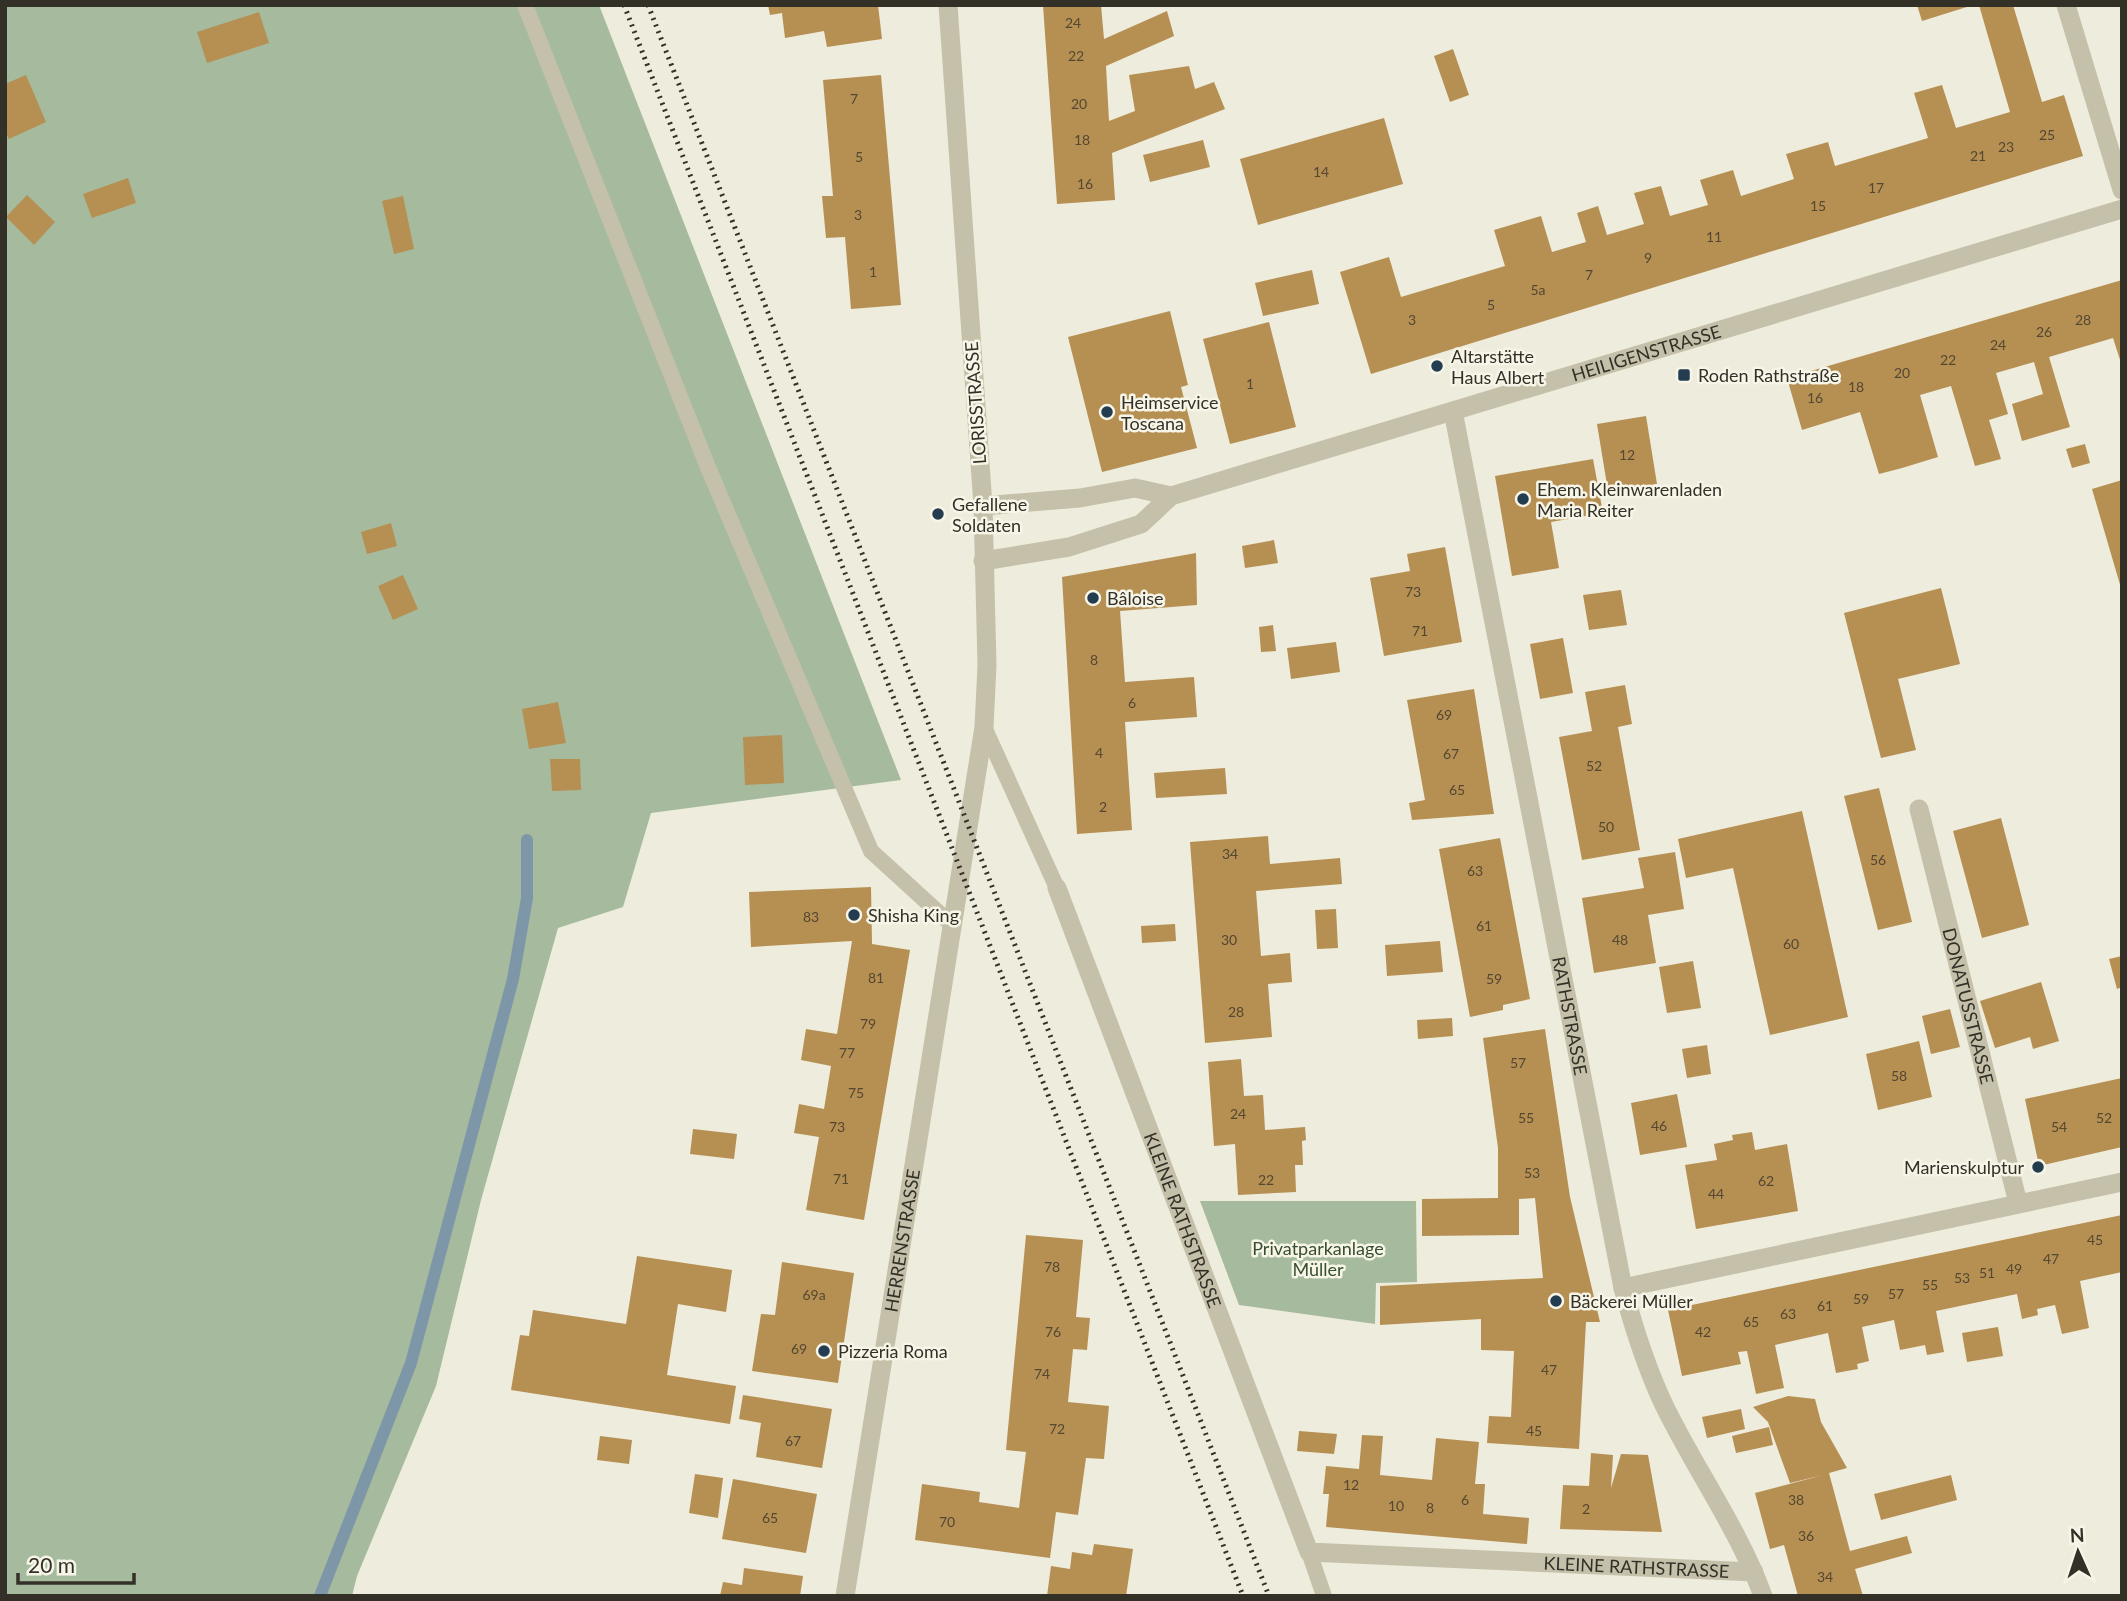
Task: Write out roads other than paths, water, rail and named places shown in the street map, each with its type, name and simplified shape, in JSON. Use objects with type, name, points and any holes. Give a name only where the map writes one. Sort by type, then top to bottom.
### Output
[{"type":"street","name":"LORISSTRASSE","points":[[948,5],[982,506],[987,664],[984,727],[951,924]]},
{"type":"street","points":[[2066,5],[2122,190]]},
{"type":"street","name":"HEILIGENSTRASSE","points":[[982,506],[1080,498],[1135,488],[1171,495],[2122,209]]},
{"type":"street","name":"RATHSTRASSE","points":[[1453,411],[1623,1288],[1641,1353],[1665,1407],[1722,1507],[1763,1596]]},
{"type":"street","name":"HEILIGENSTRASSE","points":[[983,561],[1069,547],[1142,524],[1171,495]]},
{"type":"street","name":"DONATUSSTRASSE","points":[[1919,809],[2018,1203]]},
{"type":"street","name":"KLEINE RATHSTRASSE","points":[[1057,888],[1309,1552],[1754,1572]]},
{"type":"street","name":"HERRENSTRASSE","points":[[845,1596],[951,924]]},
{"type":"street","points":[[1623,1288],[2122,1182]]},
{"type":"lane","points":[[525,5],[707,464],[871,851],[951,924]]},
{"type":"lane","points":[[984,727],[1057,888]]},
{"type":"lane","name":"KLEINE RATHSTRASSE","points":[[1309,1552],[1324,1596]]},
{"type":"waterway","points":[[320,1596],[411,1363],[513,979],[527,898],[527,840]]},
{"type":"railway","points":[[624,5],[1243,1596]]},
{"type":"railway","points":[[648,5],[1269,1596]]},
{"type":"place","name":"Altarstätte Haus Albert","points":[[1437,366]]},
{"type":"place","name":"Roden Rathstraße","points":[[1684,375]]},
{"type":"place","name":"Heimservice Toscana","points":[[1107,412]]},
{"type":"place","name":"Ehem. Kleinwarenladen Maria Reiter","points":[[1523,499]]},
{"type":"place","name":"Gefallene Soldaten","points":[[938,514]]},
{"type":"place","name":"Bâloise","points":[[1093,598]]},
{"type":"place","name":"Shisha King","points":[[854,915]]},
{"type":"place","name":"Marienskulptur","points":[[2038,1167]]},
{"type":"place","name":"Bäckerei Müller","points":[[1556,1301]]},
{"type":"place","name":"Pizzeria Roma","points":[[824,1351]]},
{"type":"park label","name":"Privatparkanlage Müller","points":[[1318,1258]]}]
